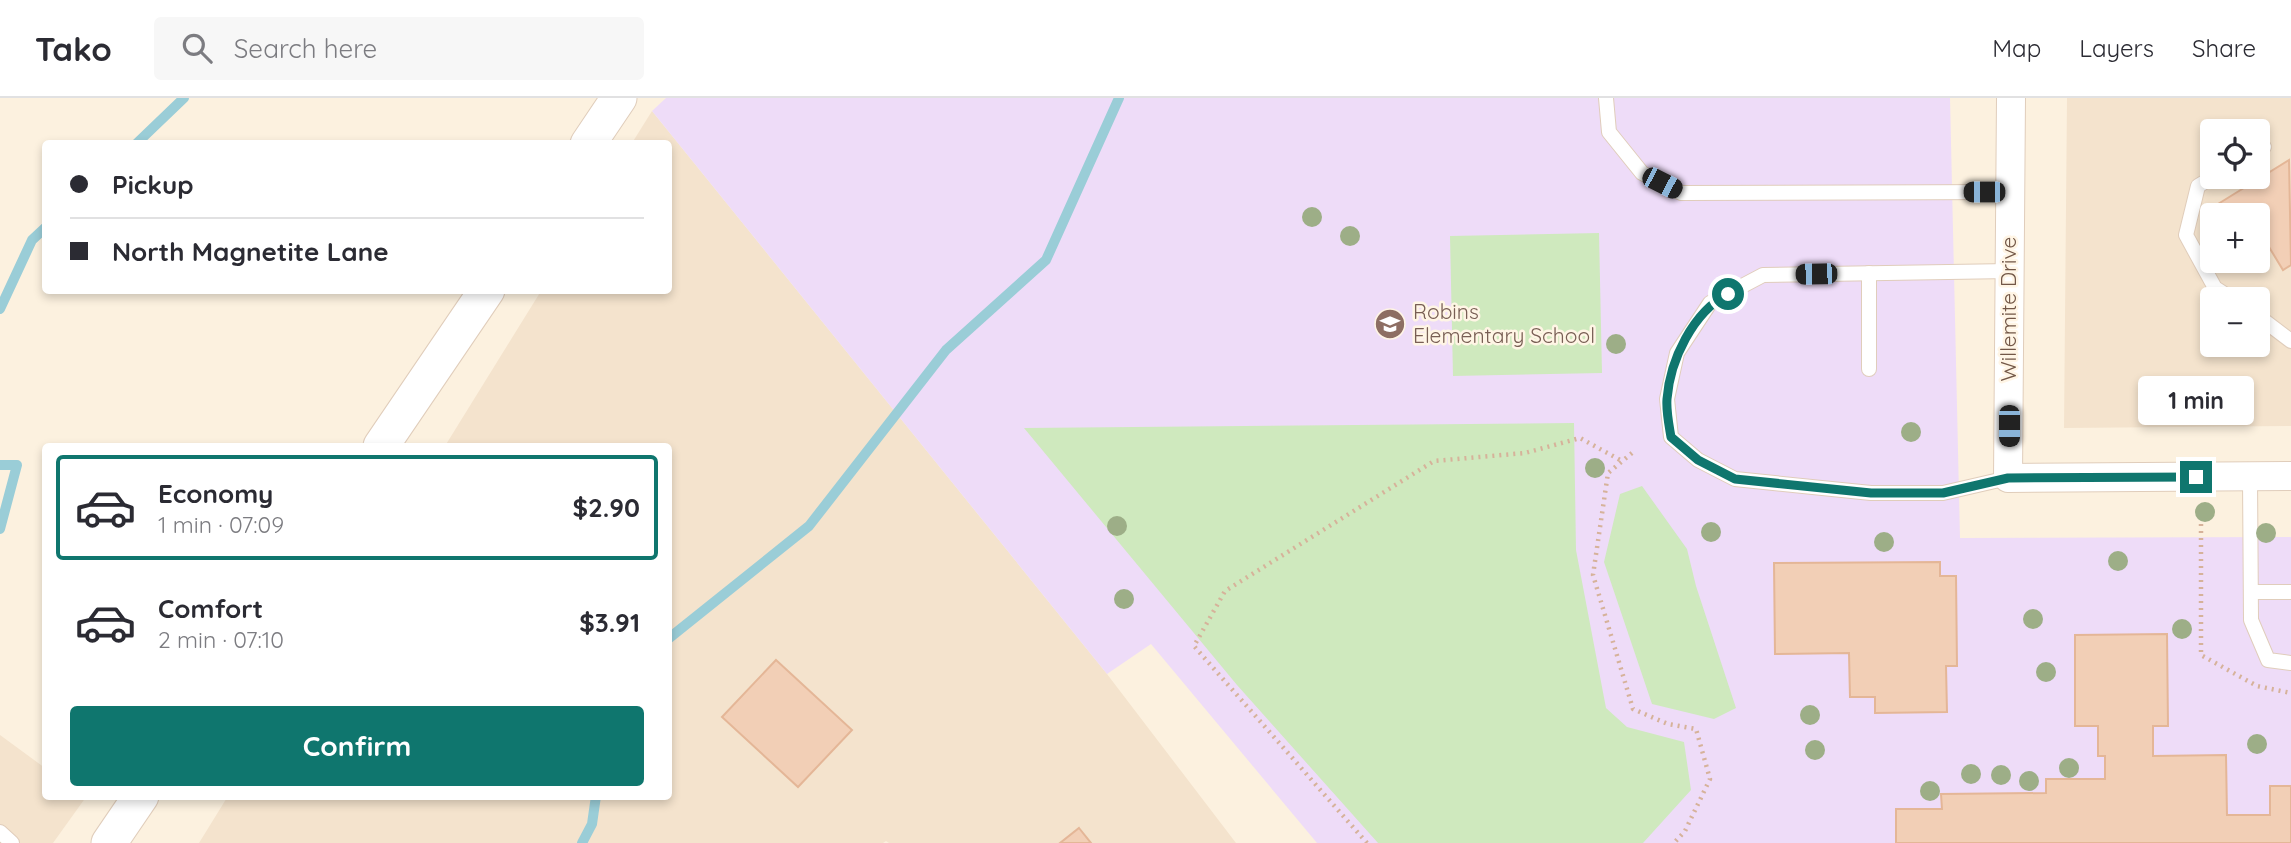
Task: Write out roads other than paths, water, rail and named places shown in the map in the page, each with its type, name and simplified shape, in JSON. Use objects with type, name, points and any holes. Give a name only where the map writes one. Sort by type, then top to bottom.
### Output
[{"type":"street","points":[[591,140],[620,98]]},
{"type":"street","name":"Willemite Drive","points":[[2008,478],[2011,98]]},
{"type":"street","points":[[383,443],[485,294]]},
{"type":"street","points":[[2008,478],[2291,477]]},
{"type":"street","points":[[109,843],[138,800]]},
{"type":"lane","points":[[1606,98],[1609,132],[1642,173],[1681,193],[2010,191]]},
{"type":"lane","points":[[2200,185],[2186,235],[2214,287]]},
{"type":"lane","points":[[2008,478],[1943,493],[1871,493],[1735,479],[1698,460],[1671,437],[1667,399],[1677,354],[1710,303],[1763,275],[2010,271]]},
{"type":"lane","points":[[1869,273],[1869,369]]},
{"type":"lane","points":[[2270,325],[2291,341]]},
{"type":"lane","points":[[2250,477],[2251,620],[2268,660],[2291,663]]},
{"type":"lane","points":[[2251,592],[2291,592]]},
{"type":"lane","points":[[0,832],[12,843]]},
{"type":"waterway","points":[[140,140],[184,98]]},
{"type":"waterway","points":[[672,636],[809,526],[946,350],[1046,260],[1119,98]]},
{"type":"waterway","points":[[0,309],[32,240],[42,231]]},
{"type":"waterway","points":[[0,465],[17,465],[0,529]]},
{"type":"waterway","points":[[582,843],[592,824],[595,800]]},
{"type":"place","name":"Robins Elementary School","points":[[1390,324]]}]
